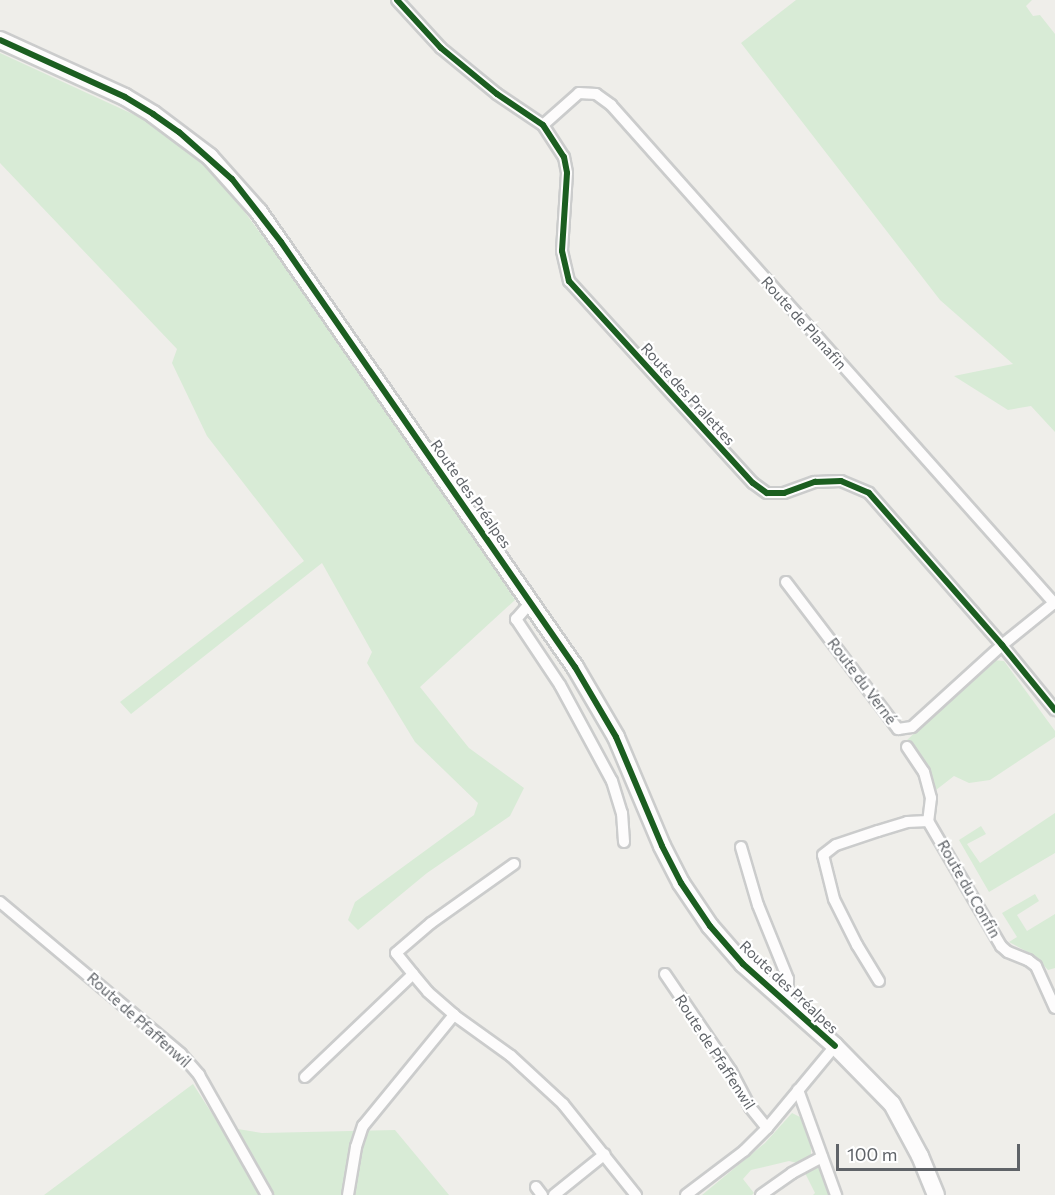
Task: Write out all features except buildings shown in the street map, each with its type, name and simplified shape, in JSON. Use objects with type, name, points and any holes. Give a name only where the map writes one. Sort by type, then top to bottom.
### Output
[{"type":"main road","name":"Route des Préalpes","points":[[0,40],[125,98],[153,114],[179,132],[232,179],[281,242],[575,667],[616,737],[662,846],[681,884],[710,926],[736,956],[835,1046],[892,1104],[920,1156],[936,1195]]},
{"type":"street","name":"Route des Pralettes","points":[[397,0],[441,48],[497,94],[543,125],[564,158],[567,173],[562,251],[569,281],[753,483],[767,493],[784,493],[815,482],[841,482],[869,493],[1002,645],[1055,710]]},
{"type":"street","name":"Route de Planafin","points":[[543,125],[579,93],[596,94],[610,105],[1055,603],[1002,645]]},
{"type":"street","name":"Route du Verné","points":[[786,582],[898,729],[912,727],[1002,645]]},
{"type":"street","points":[[531,602],[516,619],[560,685],[612,781],[622,813],[624,842]]},
{"type":"street","points":[[879,981],[857,945],[834,899],[823,855],[846,841],[907,822],[928,821],[931,798],[924,772],[907,747]]},
{"type":"street","name":"Route du Confin","points":[[928,821],[1001,945],[1008,952],[1036,966],[1055,1008]]},
{"type":"street","name":"Route des Préalpes","points":[[741,847],[758,905],[788,980],[788,1004]]},
{"type":"street","points":[[514,864],[431,923],[396,953],[434,998],[511,1056],[563,1104],[636,1195]]},
{"type":"street","name":"Route de Pfaffenwil","points":[[0,902],[181,1054],[199,1075],[267,1195]]},
{"type":"street","points":[[305,1077],[413,974]]},
{"type":"street","name":"Route de Pfaffenwil","points":[[665,974],[731,1071],[750,1107],[767,1128]]},
{"type":"street","points":[[348,1195],[356,1147],[363,1126],[454,1015]]},
{"type":"street","name":"Route de Pfaffenwil","points":[[686,1195],[744,1151],[767,1128],[835,1046]]},
{"type":"street","points":[[798,1090],[836,1195]]},
{"type":"street","points":[[554,1195],[605,1154]]},
{"type":"street","points":[[761,1195],[792,1173],[822,1157]]},
{"type":"green space","points":[[796,0],[1032,0],[1026,6],[1033,16],[1040,15],[1055,34],[1055,432],[1031,406],[1008,410],[954,376],[1013,364],[940,300],[741,43]]},
{"type":"green space","points":[[0,53],[150,122],[220,179],[369,379],[515,600],[420,687],[469,748],[524,788],[510,816],[427,873],[358,930],[348,920],[355,902],[474,815],[478,803],[415,742],[367,663],[372,652],[322,563],[131,714],[120,702],[304,561],[207,436],[172,363],[177,349],[0,163]]},
{"type":"green space","points":[[993,660],[1004,661],[1055,731],[1055,737],[990,780],[969,783],[954,776],[936,790],[907,740]]},
{"type":"green space","points":[[1055,813],[1055,853],[989,892],[959,840],[981,826],[986,834],[967,844],[980,863]]},
{"type":"green space","points":[[1035,894],[1039,901],[1017,915],[1027,931],[1055,914],[1055,968],[1048,970],[1035,956],[1009,942],[1017,937],[1002,913]]},
{"type":"green space","points":[[193,1084],[220,1126],[262,1133],[395,1130],[449,1195],[44,1195]]},
{"type":"green space","points":[[792,1113],[802,1118],[811,1143],[811,1158],[801,1164],[789,1161],[751,1170],[743,1179],[754,1193],[752,1195],[702,1195],[765,1143]]},
{"type":"green space","points":[[820,1165],[834,1195],[813,1195],[815,1193],[804,1171]]},
{"type":"cycle path","points":[[397,0],[441,48],[497,94],[543,125],[564,157],[567,173],[562,251],[569,281],[753,483],[767,493],[784,493],[815,482],[841,481],[869,493],[1002,645],[1055,710]]},
{"type":"cycle path","points":[[0,40],[125,97],[179,132],[232,179],[281,242],[575,667],[616,737],[662,846],[681,883],[710,926],[743,964],[835,1046]]}]
